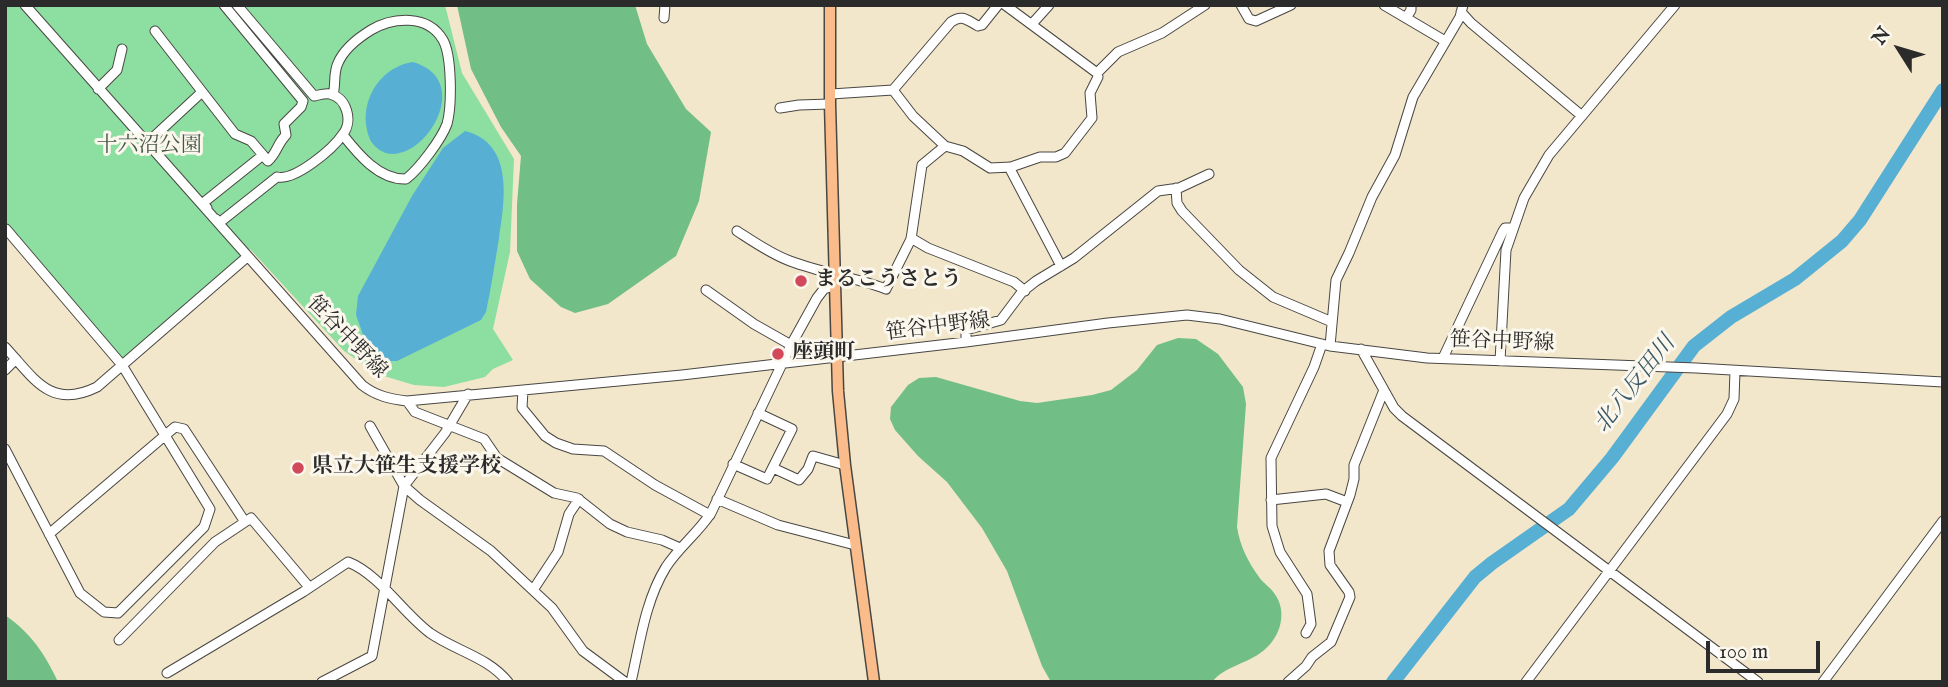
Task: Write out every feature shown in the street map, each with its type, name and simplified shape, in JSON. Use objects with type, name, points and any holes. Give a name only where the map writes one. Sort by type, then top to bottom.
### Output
[{"type":"main road","points":[[830,5],[836,358],[845,465],[874,682]]},
{"type":"street","name":"笹谷中野線","points":[[25,5],[362,384],[372,393],[390,399],[407,401],[781,364],[1187,315],[1220,319],[1326,345],[1443,358],[1943,382]]},
{"type":"street","points":[[155,31],[235,134],[251,141],[268,161],[275,155],[278,142],[286,135],[284,124],[301,107],[303,101],[224,5]]},
{"type":"street","points":[[237,5],[314,96],[333,95],[343,103],[347,113],[347,126],[343,135],[306,167],[290,178],[277,177],[219,223],[203,203],[263,155]]},
{"type":"street","points":[[664,18],[665,5]]},
{"type":"street","points":[[780,108],[893,90],[957,17],[978,26],[982,25],[998,5]]},
{"type":"street","points":[[1005,5],[1097,73]]},
{"type":"street","points":[[1032,24],[1048,5]]},
{"type":"street","points":[[893,90],[913,116],[945,146],[963,151],[982,162],[986,168],[1009,167],[1040,157],[1056,157],[1065,153],[1092,118],[1090,93],[1098,77],[1097,73],[1118,52],[1162,33],[1205,5]]},
{"type":"street","points":[[1241,5],[1249,19],[1256,21],[1291,5]]},
{"type":"street","points":[[1384,5],[1445,41]]},
{"type":"street","points":[[1406,18],[1411,5]]},
{"type":"street","points":[[1500,361],[1503,279],[1507,250],[1524,198],[1543,163],[1675,5]]},
{"type":"street","points":[[1464,7],[1471,23],[1582,116]]},
{"type":"street","points":[[1306,634],[1311,624],[1307,594],[1280,552],[1272,526],[1271,458],[1326,345],[1332,322],[1336,280],[1372,197],[1395,155],[1413,97],[1464,7]]},
{"type":"street","points":[[333,95],[336,66],[346,52],[356,40],[386,22],[411,20],[441,36],[449,82],[446,127],[413,174],[406,179],[387,176],[373,168],[343,135]]},
{"type":"street","points":[[98,89],[117,70],[122,49]]},
{"type":"street","points":[[146,144],[202,92]]},
{"type":"street","points":[[737,231],[788,261],[835,280],[857,278],[886,289],[911,238],[922,165],[945,146]]},
{"type":"street","points":[[1009,167],[1061,266]]},
{"type":"street","points":[[966,342],[966,330],[1001,320],[1025,290],[1117,226],[1128,213],[1158,191],[1176,188],[1209,174]]},
{"type":"street","points":[[1176,188],[1177,204],[1182,211],[1239,270],[1273,297],[1332,322]]},
{"type":"street","points":[[1443,358],[1503,231],[1505,228],[1513,228]]},
{"type":"street","points":[[5,449],[80,593],[104,612],[118,613],[204,527],[210,509],[122,366],[6,229]]},
{"type":"street","points":[[911,238],[936,251],[1014,282],[1025,290]]},
{"type":"street","points":[[5,347],[44,388],[64,395],[79,396],[97,387],[247,257]]},
{"type":"street","points":[[631,682],[651,595],[680,548],[701,530],[791,345],[817,298],[835,280]]},
{"type":"street","points":[[706,290],[754,324],[791,345]]},
{"type":"street","points":[[1361,349],[1394,408],[1402,416],[1758,682]]},
{"type":"street","points":[[5,370],[16,359]]},
{"type":"street","points":[[1526,682],[1731,408],[1735,371]]},
{"type":"street","points":[[523,390],[522,408],[545,436],[573,449],[604,451],[654,485],[710,514]]},
{"type":"street","points":[[1288,682],[1331,642],[1350,597],[1328,559],[1354,479],[1354,464],[1384,390]]},
{"type":"street","points":[[322,682],[372,656],[404,486],[449,426],[468,394]]},
{"type":"street","points":[[407,401],[415,412],[484,439],[498,458],[554,493],[579,499],[597,515],[627,533],[662,540],[680,548]]},
{"type":"street","points":[[733,464],[767,479],[773,468],[792,429],[758,413]]},
{"type":"street","points":[[370,426],[404,486],[491,551],[552,608],[583,651],[625,682]]},
{"type":"street","points":[[49,534],[175,427],[184,429],[245,522]]},
{"type":"street","points":[[773,468],[799,480],[808,469],[813,456],[845,465]]},
{"type":"street","points":[[1271,500],[1326,494],[1347,502]]},
{"type":"street","points":[[533,590],[558,552],[569,514],[579,499]]},
{"type":"street","points":[[717,499],[778,524],[855,545]]},
{"type":"street","points":[[120,640],[215,542],[251,517],[310,587]]},
{"type":"street","points":[[1824,682],[1943,521]]},
{"type":"street","points":[[167,673],[348,562],[383,589],[433,635],[493,666],[508,682]]},
{"type":"green space","name":"十六沼公園","points":[[5,5],[445,5],[462,73],[514,159],[510,252],[493,329],[513,360],[493,369],[485,377],[444,387],[414,385],[377,374],[344,351],[250,249],[122,359],[12,229],[5,235]]},
{"type":"green space","points":[[457,5],[635,5],[647,44],[686,109],[711,132],[699,201],[676,256],[608,304],[575,313],[561,307],[530,279],[517,251],[521,156],[501,127],[471,69]]},
{"type":"green space","points":[[1178,338],[1196,339],[1218,354],[1243,387],[1246,404],[1237,527],[1251,566],[1278,600],[1281,616],[1278,631],[1263,651],[1223,672],[1212,682],[1051,682],[1042,666],[1007,571],[982,528],[947,482],[918,456],[895,430],[890,419],[891,407],[908,385],[919,378],[936,377],[1020,401],[1037,403],[1092,395],[1111,390],[1137,370],[1157,345]]},
{"type":"green space","points":[[5,615],[36,645],[58,682],[5,682]]},
{"type":"water","points":[[413,62],[433,73],[442,90],[441,108],[433,127],[420,142],[404,152],[388,153],[373,144],[369,137],[366,124],[368,102],[377,83],[385,75]]},
{"type":"water","points":[[465,131],[481,137],[492,147],[503,175],[503,207],[486,312],[481,320],[397,361],[387,361],[370,354],[356,315],[358,296],[412,196],[443,148]]},
{"type":"waterway","name":"北八反田川","points":[[1393,682],[1475,577],[1569,509],[1612,458],[1694,346],[1731,317],[1795,279],[1842,241],[1860,220],[1943,90]]},
{"type":"place","name":"まるこうさとう","points":[[801,281]]},
{"type":"place","name":"座頭町","points":[[778,354]]},
{"type":"place","name":"県立大笹生支援学校","points":[[298,468]]}]
